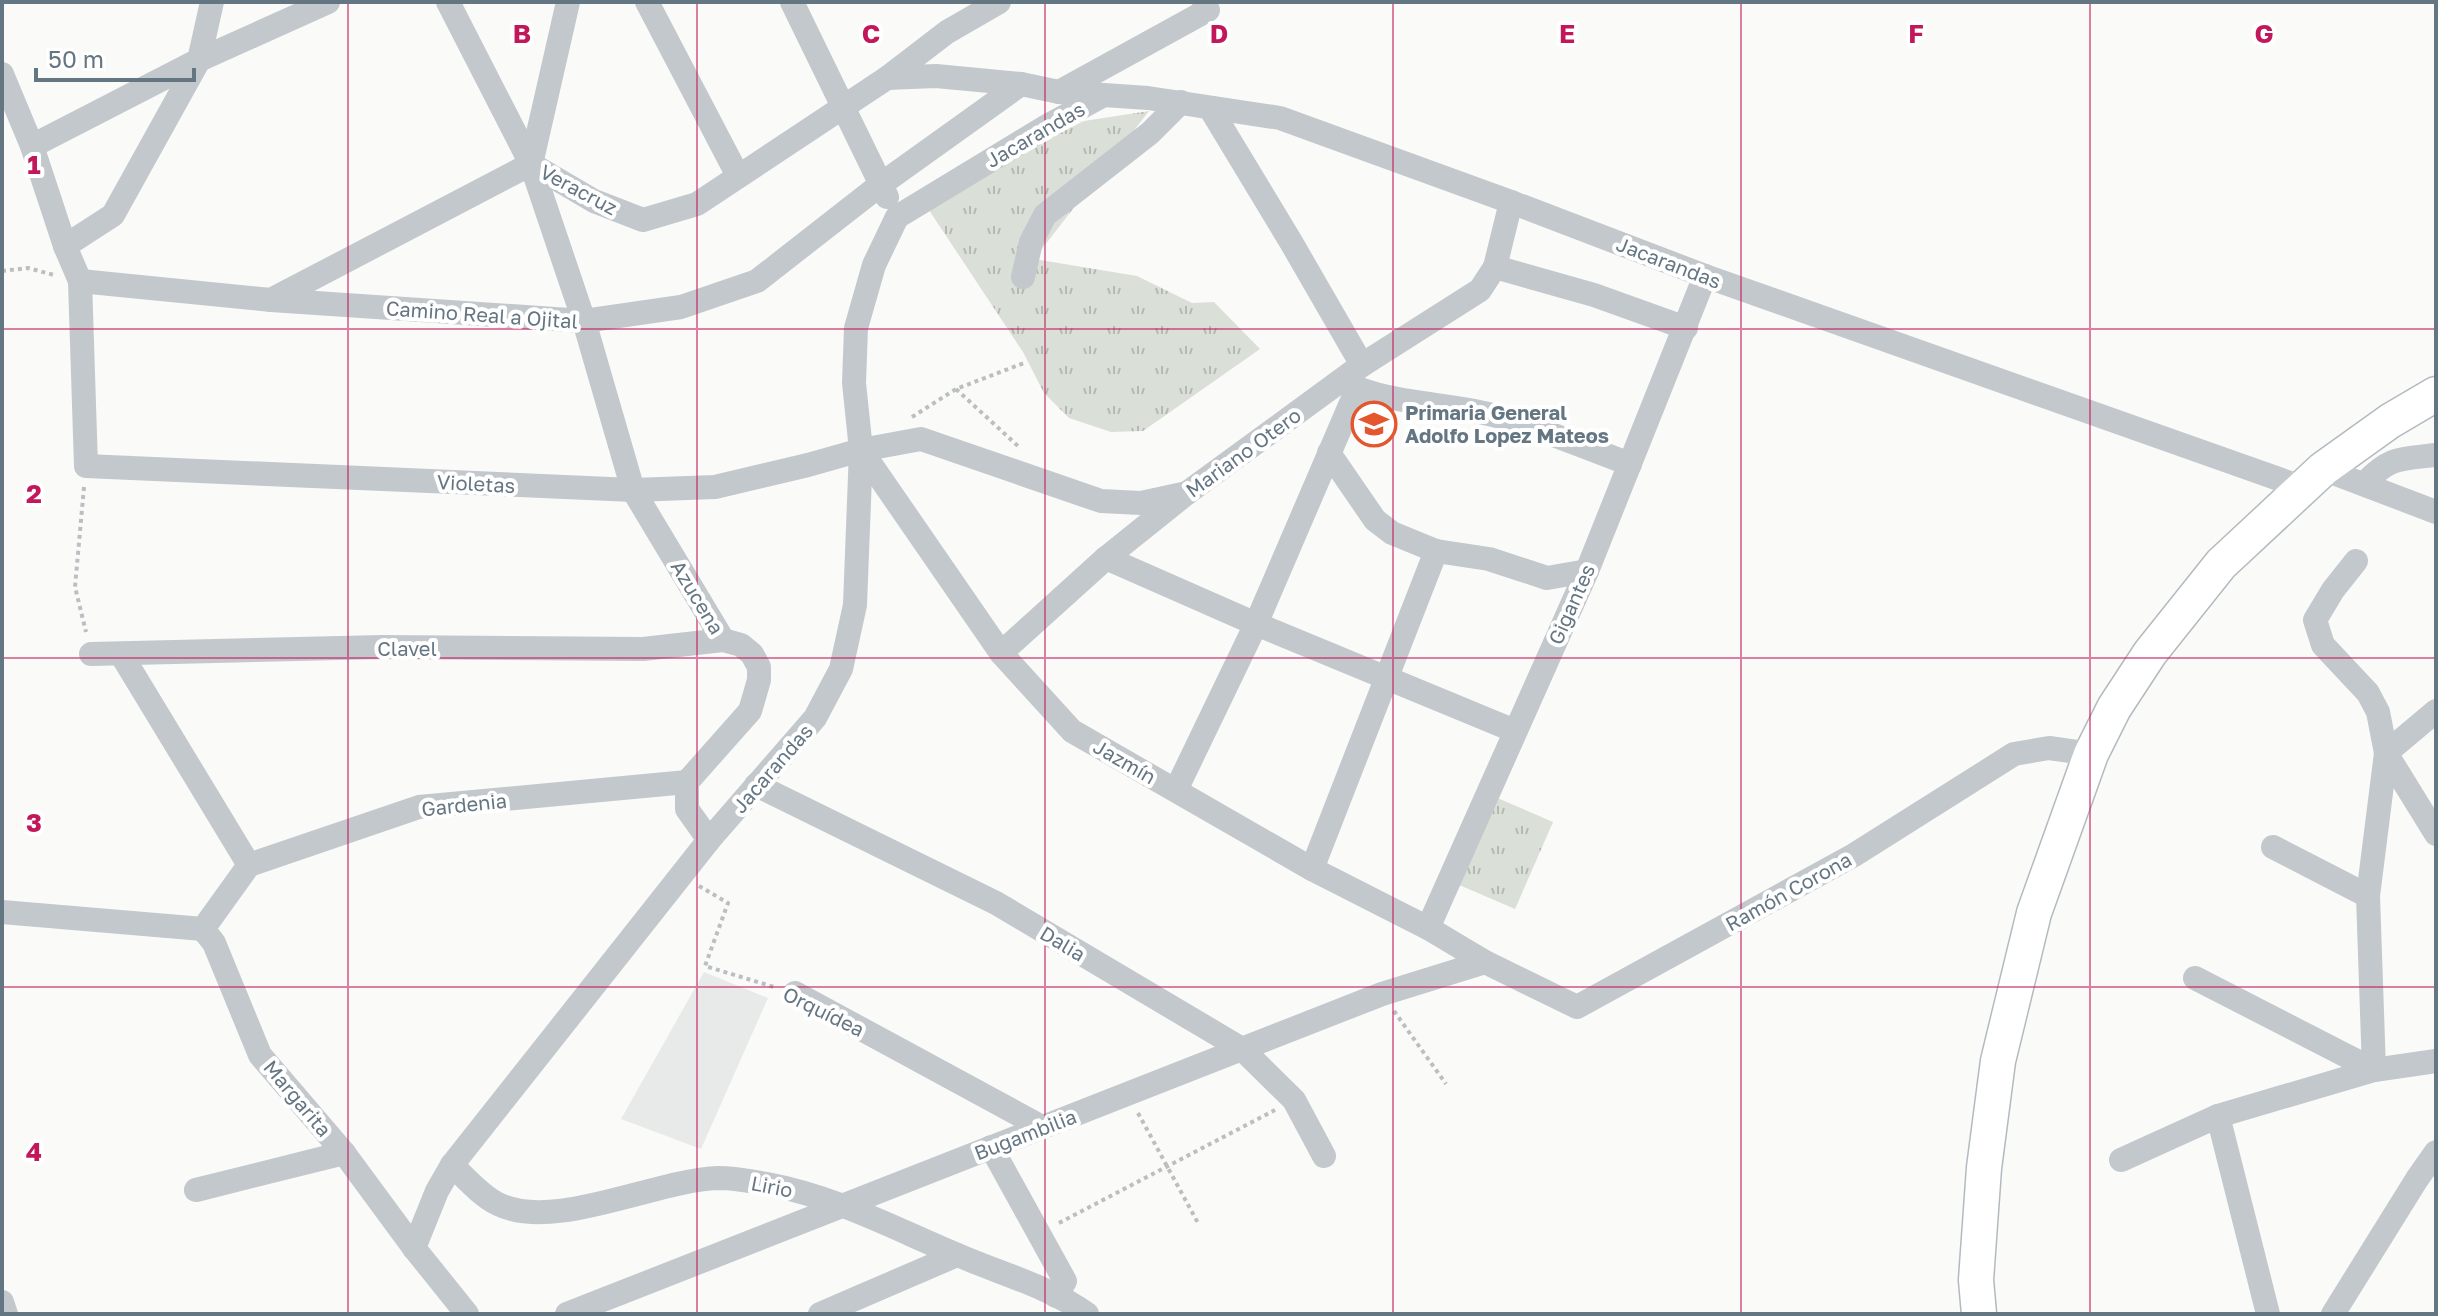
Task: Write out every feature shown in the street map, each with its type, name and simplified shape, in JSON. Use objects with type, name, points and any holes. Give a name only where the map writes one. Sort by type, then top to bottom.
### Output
[{"type":"main road","points":[[1979,1314],[1976,1280],[1984,1168],[1998,1061],[2034,913],[2091,754],[2114,708],[2159,642],[2221,564],[2314,478],[2390,421],[2436,394]]},
{"type":"street","points":[[65,246],[113,215],[199,60],[212,2]]},
{"type":"street","points":[[32,146],[199,60],[328,2]]},
{"type":"street","name":"Azucena","points":[[448,2],[531,164],[584,321],[633,490],[723,640],[741,645],[752,654],[759,667],[759,680],[750,711],[687,782]]},
{"type":"street","points":[[531,164],[568,2]]},
{"type":"street","points":[[647,2],[738,176]]},
{"type":"street","points":[[792,2],[897,217]]},
{"type":"street","name":"Veracruz","points":[[271,300],[531,164],[594,201],[643,220],[697,204],[887,78],[947,32],[999,2]]},
{"type":"street","points":[[1059,92],[1206,6]]},
{"type":"street","points":[[2,74],[32,146],[81,284],[86,466]]},
{"type":"street","points":[[887,78],[936,76],[1102,96]]},
{"type":"street","name":"Camino Real a Ojital","points":[[81,284],[584,321],[681,307],[757,281],[880,185],[1021,84]]},
{"type":"street","name":"Jacarandas","points":[[414,1248],[437,1191],[452,1165],[709,840],[815,718],[841,669],[855,605],[861,450],[854,383],[856,328],[874,265],[897,217],[1102,96],[1181,102],[1280,118],[1705,276],[2314,478],[2364,484],[2436,512]]},
{"type":"street","points":[[1023,277],[1031,242],[1045,215],[1150,133],[1181,102]]},
{"type":"street","points":[[1210,108],[1291,242],[1353,379],[1392,398],[1499,417],[1630,464]]},
{"type":"street","name":"Mariano Otero","points":[[1001,653],[1106,558],[1187,493],[1480,290],[1495,267],[1511,202]]},
{"type":"street","points":[[1495,267],[1594,295],[1686,328]]},
{"type":"street","name":"Gigantes","points":[[1428,928],[1587,571],[1705,276]]},
{"type":"street","points":[[1176,790],[1256,624],[1329,453],[1353,379]]},
{"type":"street","name":"Violetas","points":[[86,466],[633,490],[715,487],[861,450],[921,439],[1101,501],[1141,503],[1187,493]]},
{"type":"street","name":"Jazmín","points":[[861,450],[1001,653],[1072,731],[1312,869],[1428,928],[1485,962]]},
{"type":"street","points":[[1329,453],[1375,520],[1392,533],[1436,551],[1489,559],[1547,578],[1587,571]]},
{"type":"street","points":[[2364,484],[2378,468],[2398,458],[2436,455]]},
{"type":"street","points":[[1312,869],[1436,551]]},
{"type":"street","points":[[1106,558],[1515,731]]},
{"type":"street","points":[[2356,561],[2315,620],[2323,645],[2368,693],[2378,712],[2386,753],[2368,896],[2374,1070]]},
{"type":"street","name":"Clavel","points":[[91,654],[383,647],[643,649],[723,640]]},
{"type":"street","points":[[2,912],[203,929],[249,865],[121,654]]},
{"type":"street","points":[[2386,753],[2436,711]]},
{"type":"street","name":"Ramón Corona","points":[[1485,962],[1577,1007],[1854,855],[2014,754],[2049,748],[2091,754]]},
{"type":"street","points":[[2386,753],[2436,834]]},
{"type":"street","points":[[687,782],[687,809],[709,840]]},
{"type":"street","name":"Gardenia","points":[[249,865],[419,807],[687,782]]},
{"type":"street","name":"Dalia","points":[[756,785],[996,903],[1242,1049],[1294,1100],[1324,1156]]},
{"type":"street","points":[[2273,847],[2368,896]]},
{"type":"street","name":"Margarita","points":[[203,929],[214,943],[260,1055],[344,1153],[467,1314]]},
{"type":"street","name":"Bugambilia","points":[[567,1314],[1382,994],[1485,962]]},
{"type":"street","points":[[2195,978],[2374,1070]]},
{"type":"street","name":"Orquídea","points":[[795,993],[1042,1127]]},
{"type":"street","points":[[2121,1160],[2218,1116],[2374,1070],[2436,1061]]},
{"type":"street","points":[[2218,1116],[2268,1314]]},
{"type":"street","points":[[991,1147],[1065,1281],[1056,1296]]},
{"type":"street","points":[[2333,1314],[2436,1152]]},
{"type":"street","points":[[196,1190],[344,1153]]},
{"type":"street","name":"Lirio","points":[[452,1165],[495,1203],[535,1214],[718,1178],[794,1189],[847,1206],[1056,1296],[1087,1314]]},
{"type":"street","points":[[820,1314],[957,1255]]},
{"type":"street","points":[[2,1302],[6,1314]]},
{"type":"path","points":[[2,271],[28,268],[81,284]]},
{"type":"path","points":[[909,419],[956,389],[1024,363]]},
{"type":"path","points":[[956,389],[1022,450]]},
{"type":"path","points":[[86,466],[75,587],[91,654]]},
{"type":"path","name":"Orquídea","points":[[681,876],[728,903],[705,966],[795,993]]},
{"type":"path","points":[[1382,994],[1446,1084]]},
{"type":"path","points":[[1127,1095],[1198,1223]]},
{"type":"path","points":[[1040,1234],[1294,1100]]},
{"type":"shaded area","points":[[704,972],[768,998],[701,1149],[621,1119]]},
{"type":"green space","points":[[1149,111],[1034,259],[1137,276],[1192,303],[1214,302],[1260,349],[1143,431],[1111,432],[1069,418],[1044,393],[1023,352],[925,204],[1004,160],[1084,121]]},
{"type":"green space","points":[[1495,797],[1553,822],[1515,909],[1457,884]]},
{"type":"place","name":"Primaria General Adolfo Lopez Mateos","points":[[1374,424]]}]
